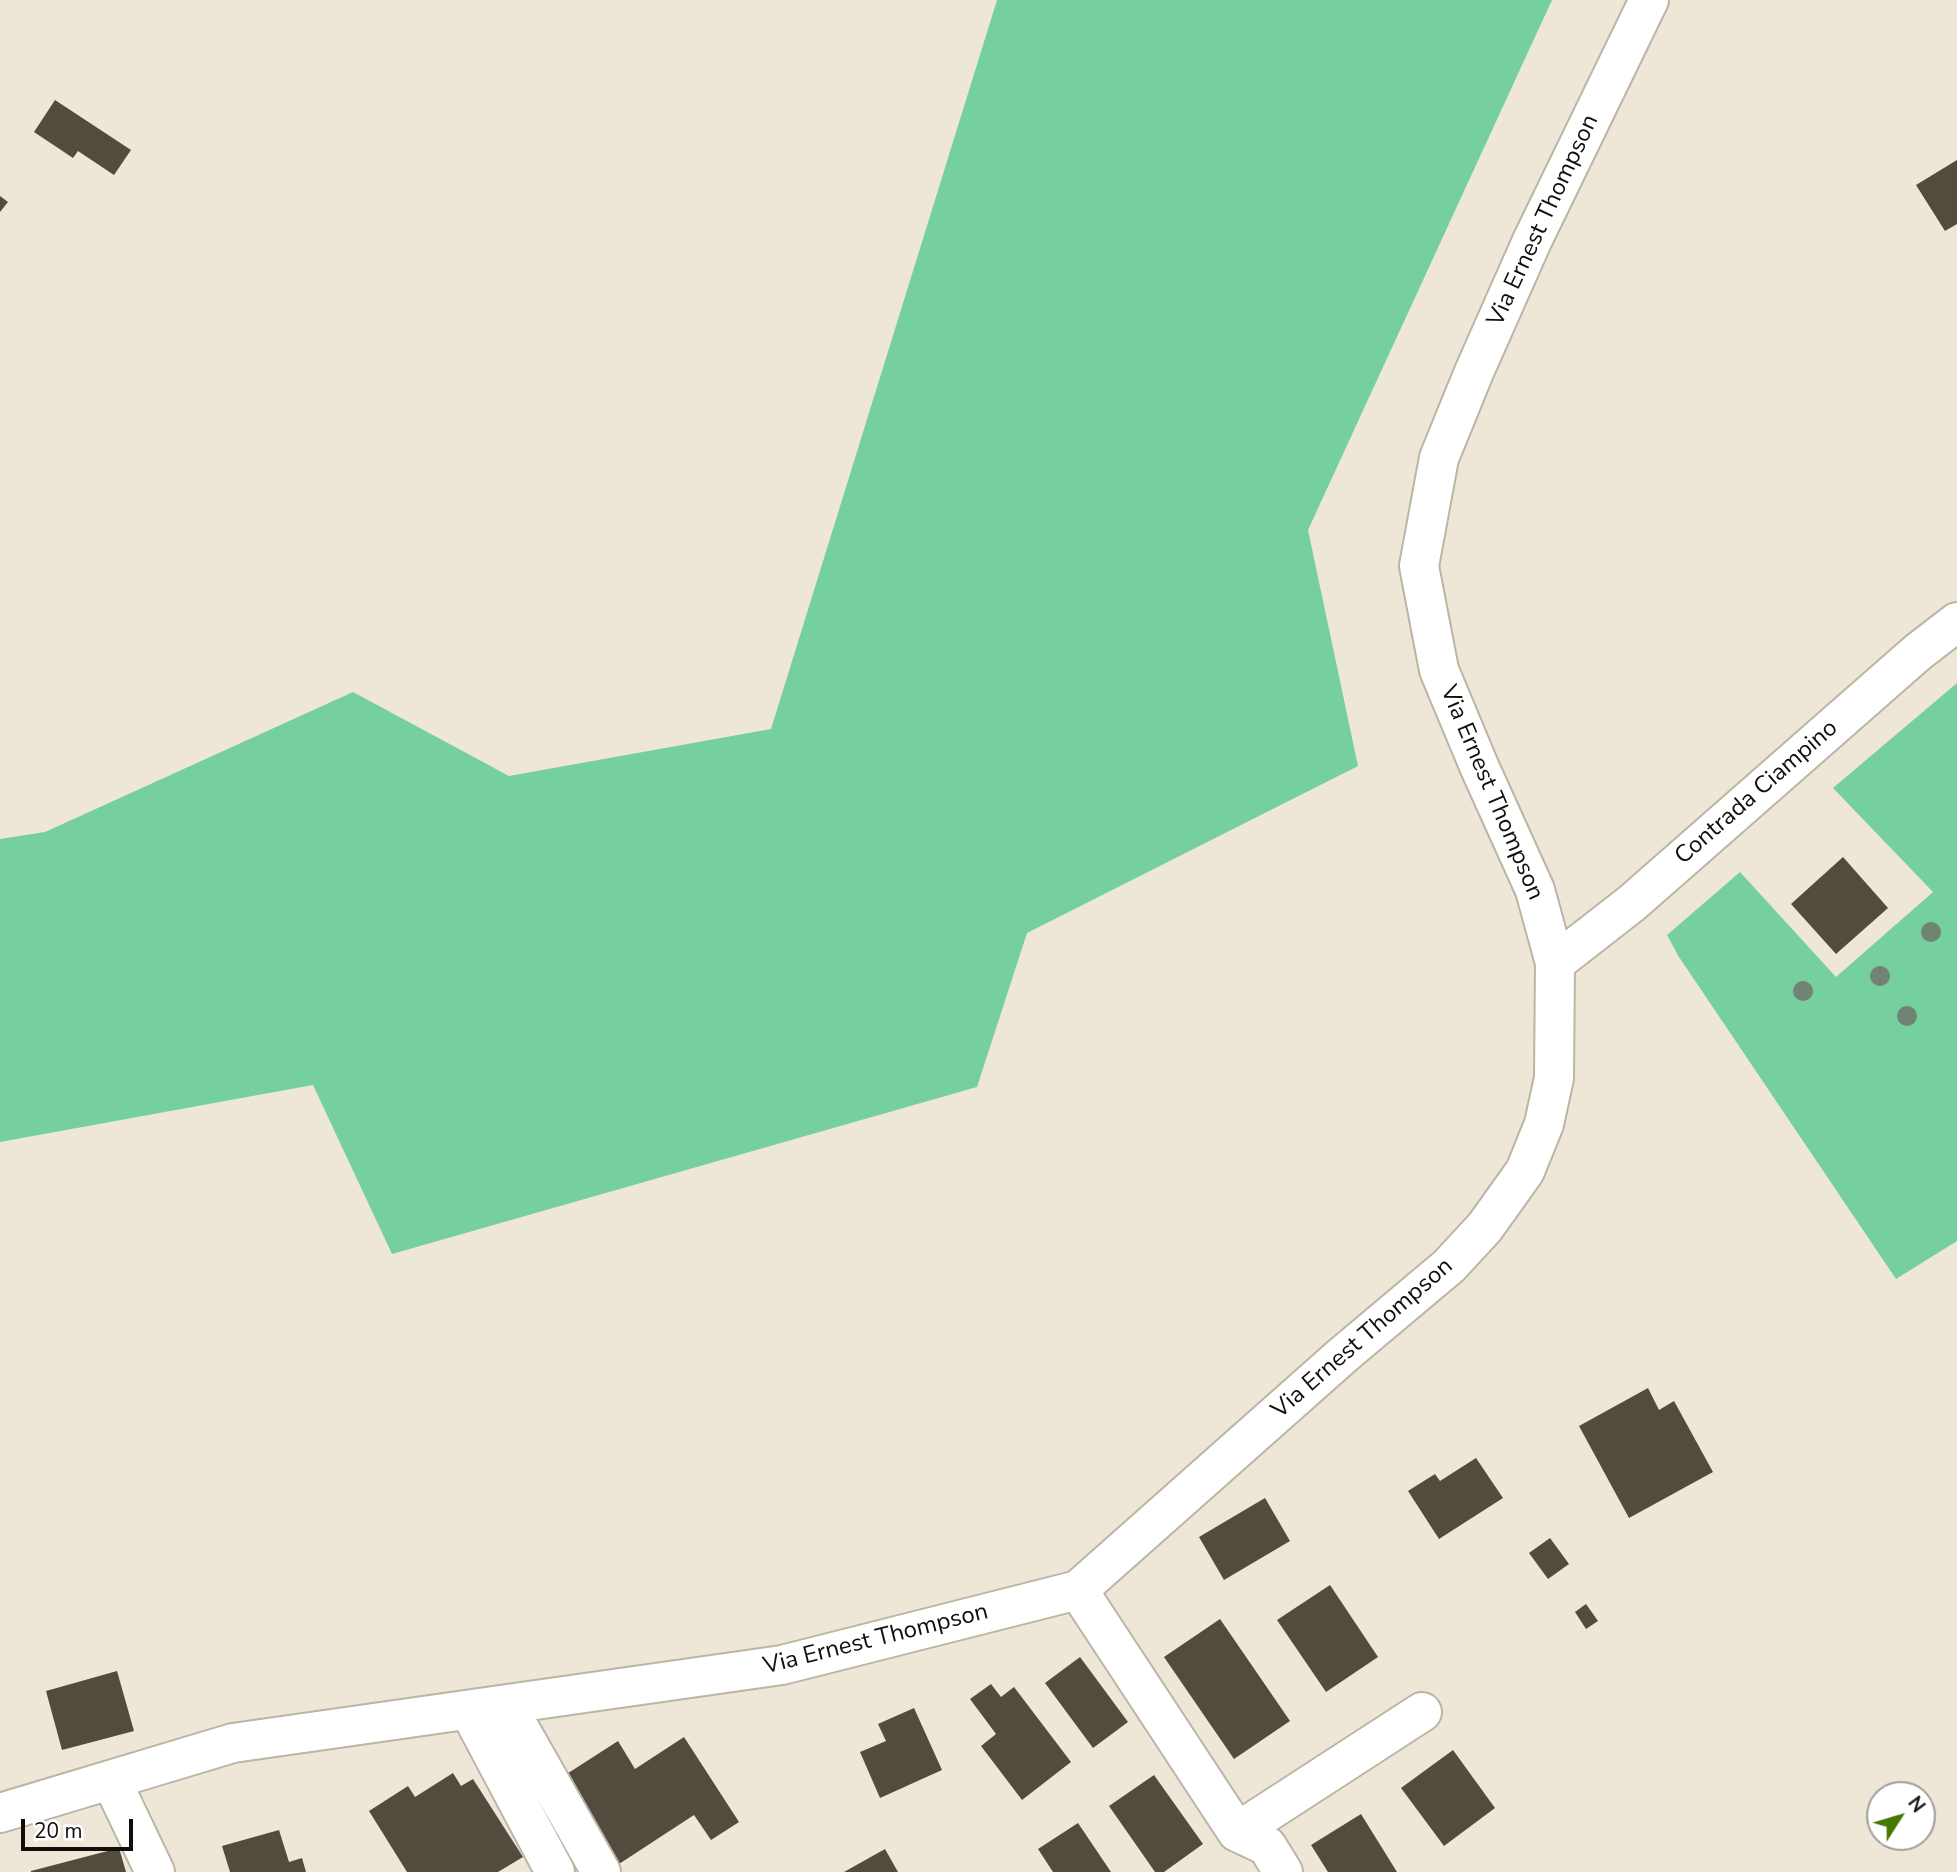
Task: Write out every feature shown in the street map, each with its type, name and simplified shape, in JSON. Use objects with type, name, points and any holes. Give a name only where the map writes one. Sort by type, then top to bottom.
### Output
[{"type":"street","name":"Via Ernest Thompson","points":[[0,1813],[233,1743],[782,1665],[1078,1590],[1343,1355],[1449,1266],[1485,1227],[1525,1171],[1544,1124],[1554,1078],[1555,963],[1535,890],[1439,670],[1419,566],[1444,446],[1532,241],[1649,0]]},
{"type":"street","name":"Contrada Ciampino","points":[[1555,963],[1632,903],[1918,652],[1957,622]]},
{"type":"street","points":[[1078,1590],[1237,1832],[1267,1846],[1283,1872]]},
{"type":"street","points":[[507,1706],[601,1872]]},
{"type":"street","points":[[469,1710],[555,1872]]},
{"type":"street","points":[[1237,1832],[1422,1713]]},
{"type":"street","points":[[111,1780],[155,1872]]},
{"type":"green space","points":[[997,0],[1552,0],[1308,530],[1358,766],[1027,933],[977,1087],[392,1254],[313,1085],[0,1142],[0,839],[45,832],[353,692],[509,776],[771,729]]},
{"type":"green space","points":[[1957,683],[1957,1241],[1896,1279],[1679,957],[1667,935],[1740,872],[1836,977],[1933,892],[1833,788]]},
{"type":"building","points":[[55,100],[131,150],[114,175],[78,151],[73,158],[34,132]]},
{"type":"building","points":[[1957,160],[1957,224],[1945,231],[1916,185]]},
{"type":"building","points":[[0,196],[8,202],[0,212]]},
{"type":"building","points":[[1843,857],[1888,908],[1836,954],[1791,904]]},
{"type":"building","points":[[1648,1388],[1659,1410],[1674,1401],[1713,1472],[1629,1518],[1579,1426]]},
{"type":"building","points":[[1476,1458],[1503,1498],[1439,1539],[1408,1491],[1435,1474],[1440,1481]]},
{"type":"building","points":[[1265,1498],[1290,1541],[1224,1580],[1199,1537]]},
{"type":"building","points":[[1550,1538],[1569,1564],[1548,1579],[1529,1553]]},
{"type":"building","points":[[1330,1585],[1378,1657],[1326,1692],[1277,1620]]},
{"type":"building","points":[[1586,1604],[1598,1621],[1586,1629],[1575,1612]]},
{"type":"building","points":[[1220,1619],[1290,1721],[1234,1759],[1164,1657]]},
{"type":"building","points":[[1080,1657],[1128,1722],[1093,1748],[1045,1683]]},
{"type":"building","points":[[117,1671],[134,1731],[62,1750],[46,1691]]},
{"type":"building","points":[[991,1684],[1001,1697],[1014,1687],[1071,1762],[1022,1800],[981,1746],[996,1734],[970,1699]]},
{"type":"building","points":[[914,1708],[942,1770],[880,1798],[860,1752],[886,1741],[878,1724]]},
{"type":"building","points":[[684,1737],[739,1822],[711,1840],[694,1815],[619,1864],[562,1777],[618,1741],[635,1769]]},
{"type":"building","points":[[1453,1750],[1495,1808],[1444,1846],[1401,1788]]},
{"type":"building","points":[[453,1773],[461,1786],[473,1779],[523,1857],[498,1872],[407,1872],[369,1811],[408,1786],[415,1797]]},
{"type":"building","points":[[1154,1775],[1203,1844],[1164,1872],[1155,1872],[1109,1806]]},
{"type":"building","points":[[1361,1814],[1397,1872],[1328,1872],[1311,1845]]},
{"type":"building","points":[[1078,1823],[1111,1872],[1053,1872],[1038,1849]]},
{"type":"building","points":[[279,1830],[289,1862],[302,1858],[306,1872],[230,1872],[222,1846]]},
{"type":"building","points":[[119,1848],[126,1872],[31,1872],[31,1871]]},
{"type":"building","points":[[885,1849],[898,1872],[844,1872]]}]
